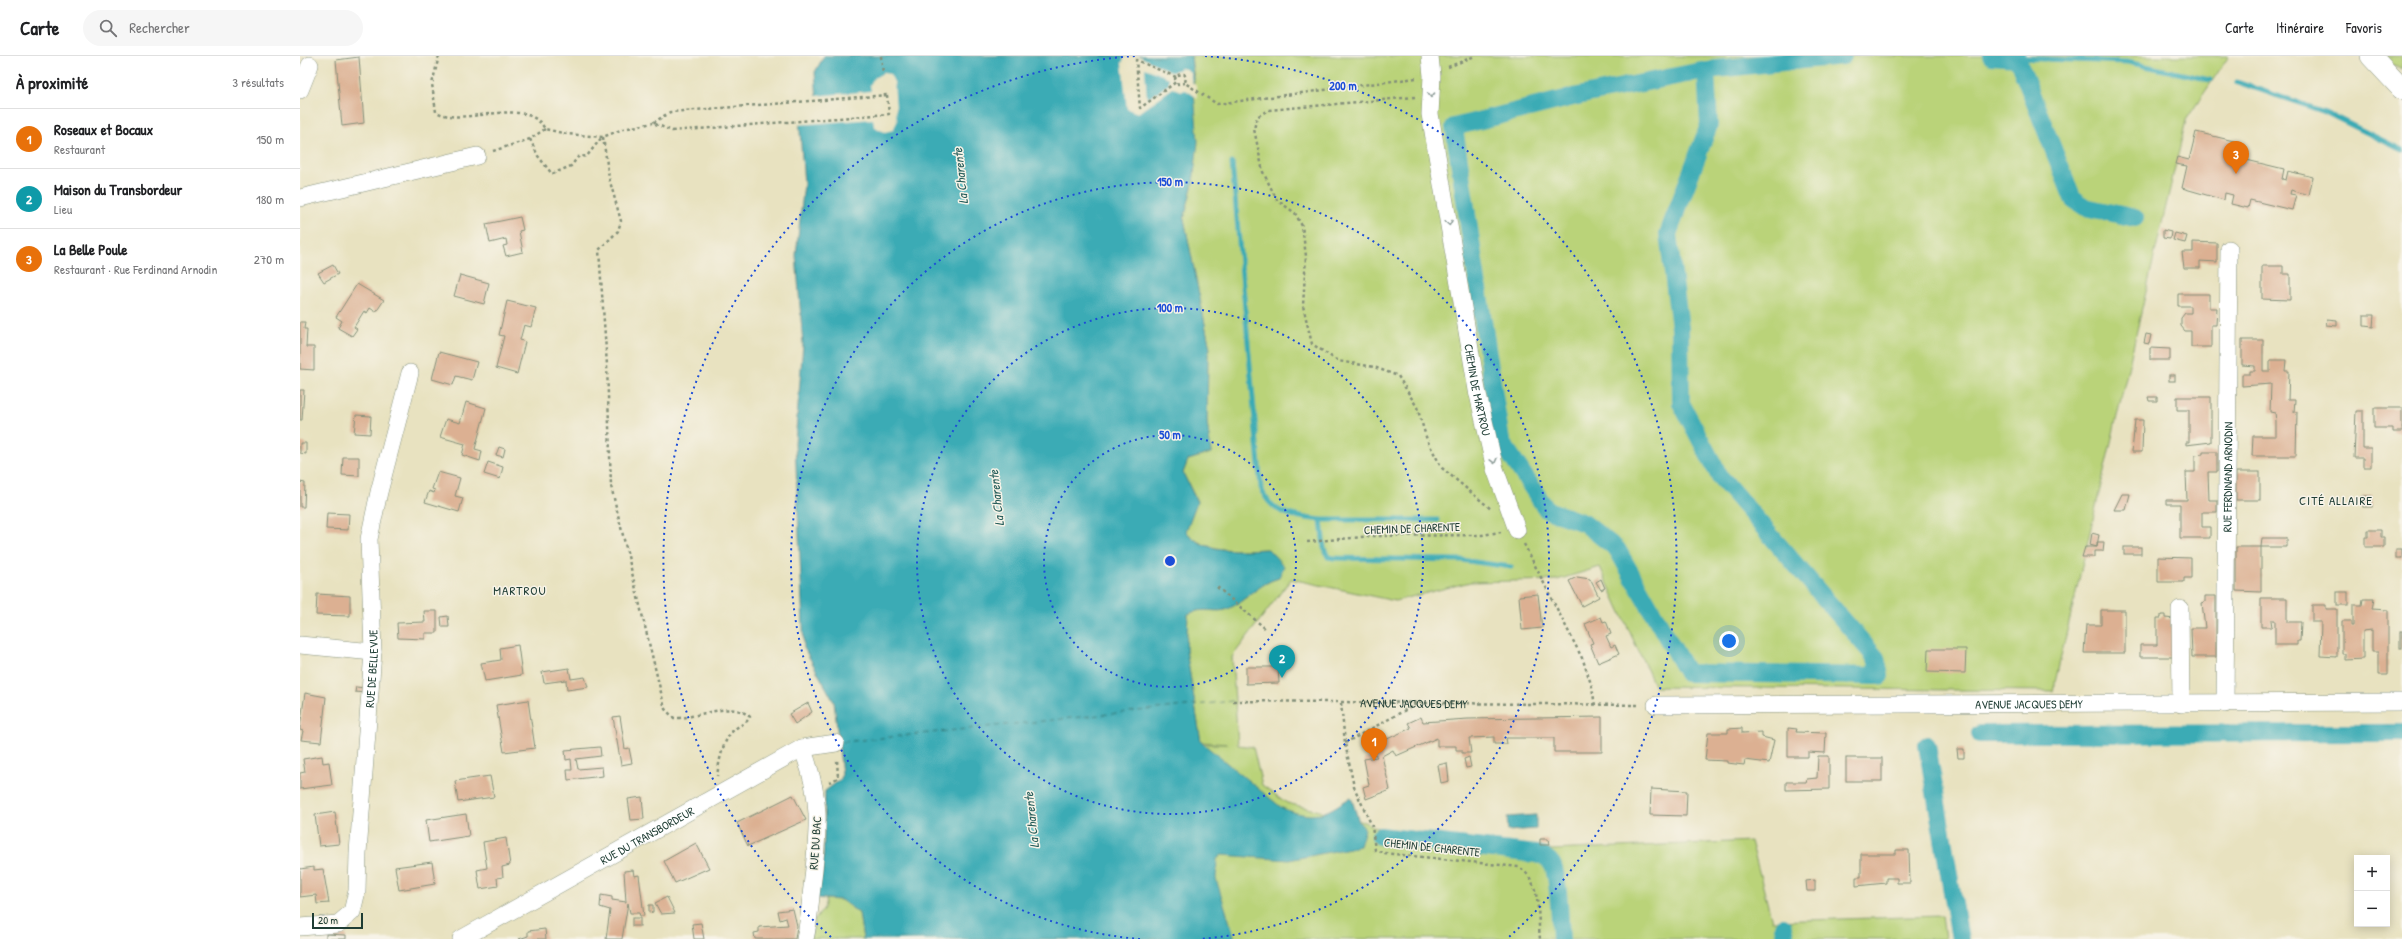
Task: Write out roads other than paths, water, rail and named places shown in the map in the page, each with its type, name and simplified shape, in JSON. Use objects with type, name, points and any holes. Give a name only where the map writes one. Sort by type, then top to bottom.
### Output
[{"type":"main road","points":[[2371,56],[2402,89]]},
{"type":"street","name":"CHEMIN DE MARTROU","points":[[1430,56],[1432,76],[1430,114],[1477,390],[1495,469],[1517,530]]},
{"type":"street","points":[[300,90],[310,65]]},
{"type":"street","points":[[300,198],[477,156]]},
{"type":"street","name":"RUE FERDINAND ARNODIN","points":[[2225,704],[2229,249]]},
{"type":"street","name":"RUE DE BELLEVUE","points":[[300,927],[338,924],[352,912],[358,891],[358,853],[373,652],[369,539],[379,492],[410,373]]},
{"type":"street","points":[[2180,609],[2181,704]]},
{"type":"street","points":[[300,645],[373,652]]},
{"type":"street","name":"AVENUE JACQUES DEMY","points":[[1656,706],[2402,702]]},
{"type":"street","name":"RUE DU TRANSBORDEUR","points":[[461,939],[802,748],[836,742]]},
{"type":"street","name":"RUE DU BAC","points":[[802,748],[816,788],[817,835],[805,939]]},
{"type":"water","name":"La Charente","points":[[824,56],[1191,56],[1198,142],[1193,183],[1184,219],[1210,349],[1208,354],[1207,422],[1211,453],[1188,460],[1183,473],[1197,502],[1186,531],[1193,539],[1213,548],[1235,550],[1268,549],[1284,566],[1279,578],[1265,584],[1228,609],[1219,611],[1204,610],[1188,614],[1186,650],[1201,742],[1282,808],[1303,814],[1318,814],[1326,812],[1351,797],[1359,822],[1365,829],[1360,846],[1289,860],[1222,855],[1217,859],[1216,879],[1235,939],[863,939],[859,913],[841,900],[814,898],[823,871],[825,791],[841,779],[842,774],[834,702],[804,648],[795,443],[803,344],[796,255],[804,184],[799,118],[818,115],[815,72]]},
{"type":"water","points":[[1536,815],[1536,829],[1508,831],[1507,817]]},
{"type":"waterway","points":[[1706,70],[1709,125],[1668,234],[1680,328],[1681,403],[1720,477],[1876,658],[1880,676],[1687,673],[1617,549],[1584,523],[1547,510],[1501,441],[1454,127],[1573,97],[1706,70],[1843,56]]},
{"type":"waterway","points":[[1991,56],[2017,58],[2073,199],[2085,207],[2135,218]]},
{"type":"waterway","points":[[2017,58],[2127,62],[2210,80]]},
{"type":"waterway","points":[[2237,82],[2325,112],[2402,150]]},
{"type":"waterway","points":[[1232,163],[1261,488],[1265,497],[1271,504],[1285,513],[1311,519],[1438,520]]},
{"type":"waterway","points":[[1321,520],[1324,548],[1328,557],[1461,560],[1511,567]]},
{"type":"waterway","points":[[1980,734],[2402,733]]},
{"type":"waterway","points":[[1927,745],[1960,939]]},
{"type":"waterway","points":[[1380,836],[1536,854],[1549,860],[1552,864],[1556,879],[1559,900],[1561,939]]},
{"type":"waterway","points":[[1783,927],[1786,939]]},
{"type":"place","name":"La Belle Poule","points":[[2236,174]]},
{"type":"place","name":"Maison du Transbordeur","points":[[1282,678]]},
{"type":"place","name":"Roseaux et Bocaux","points":[[1374,761]]},
{"type":"district","name":"CITÉ ALLAIRE","points":[[2336,500]]},
{"type":"district","name":"MARTROU","points":[[520,590]]}]
